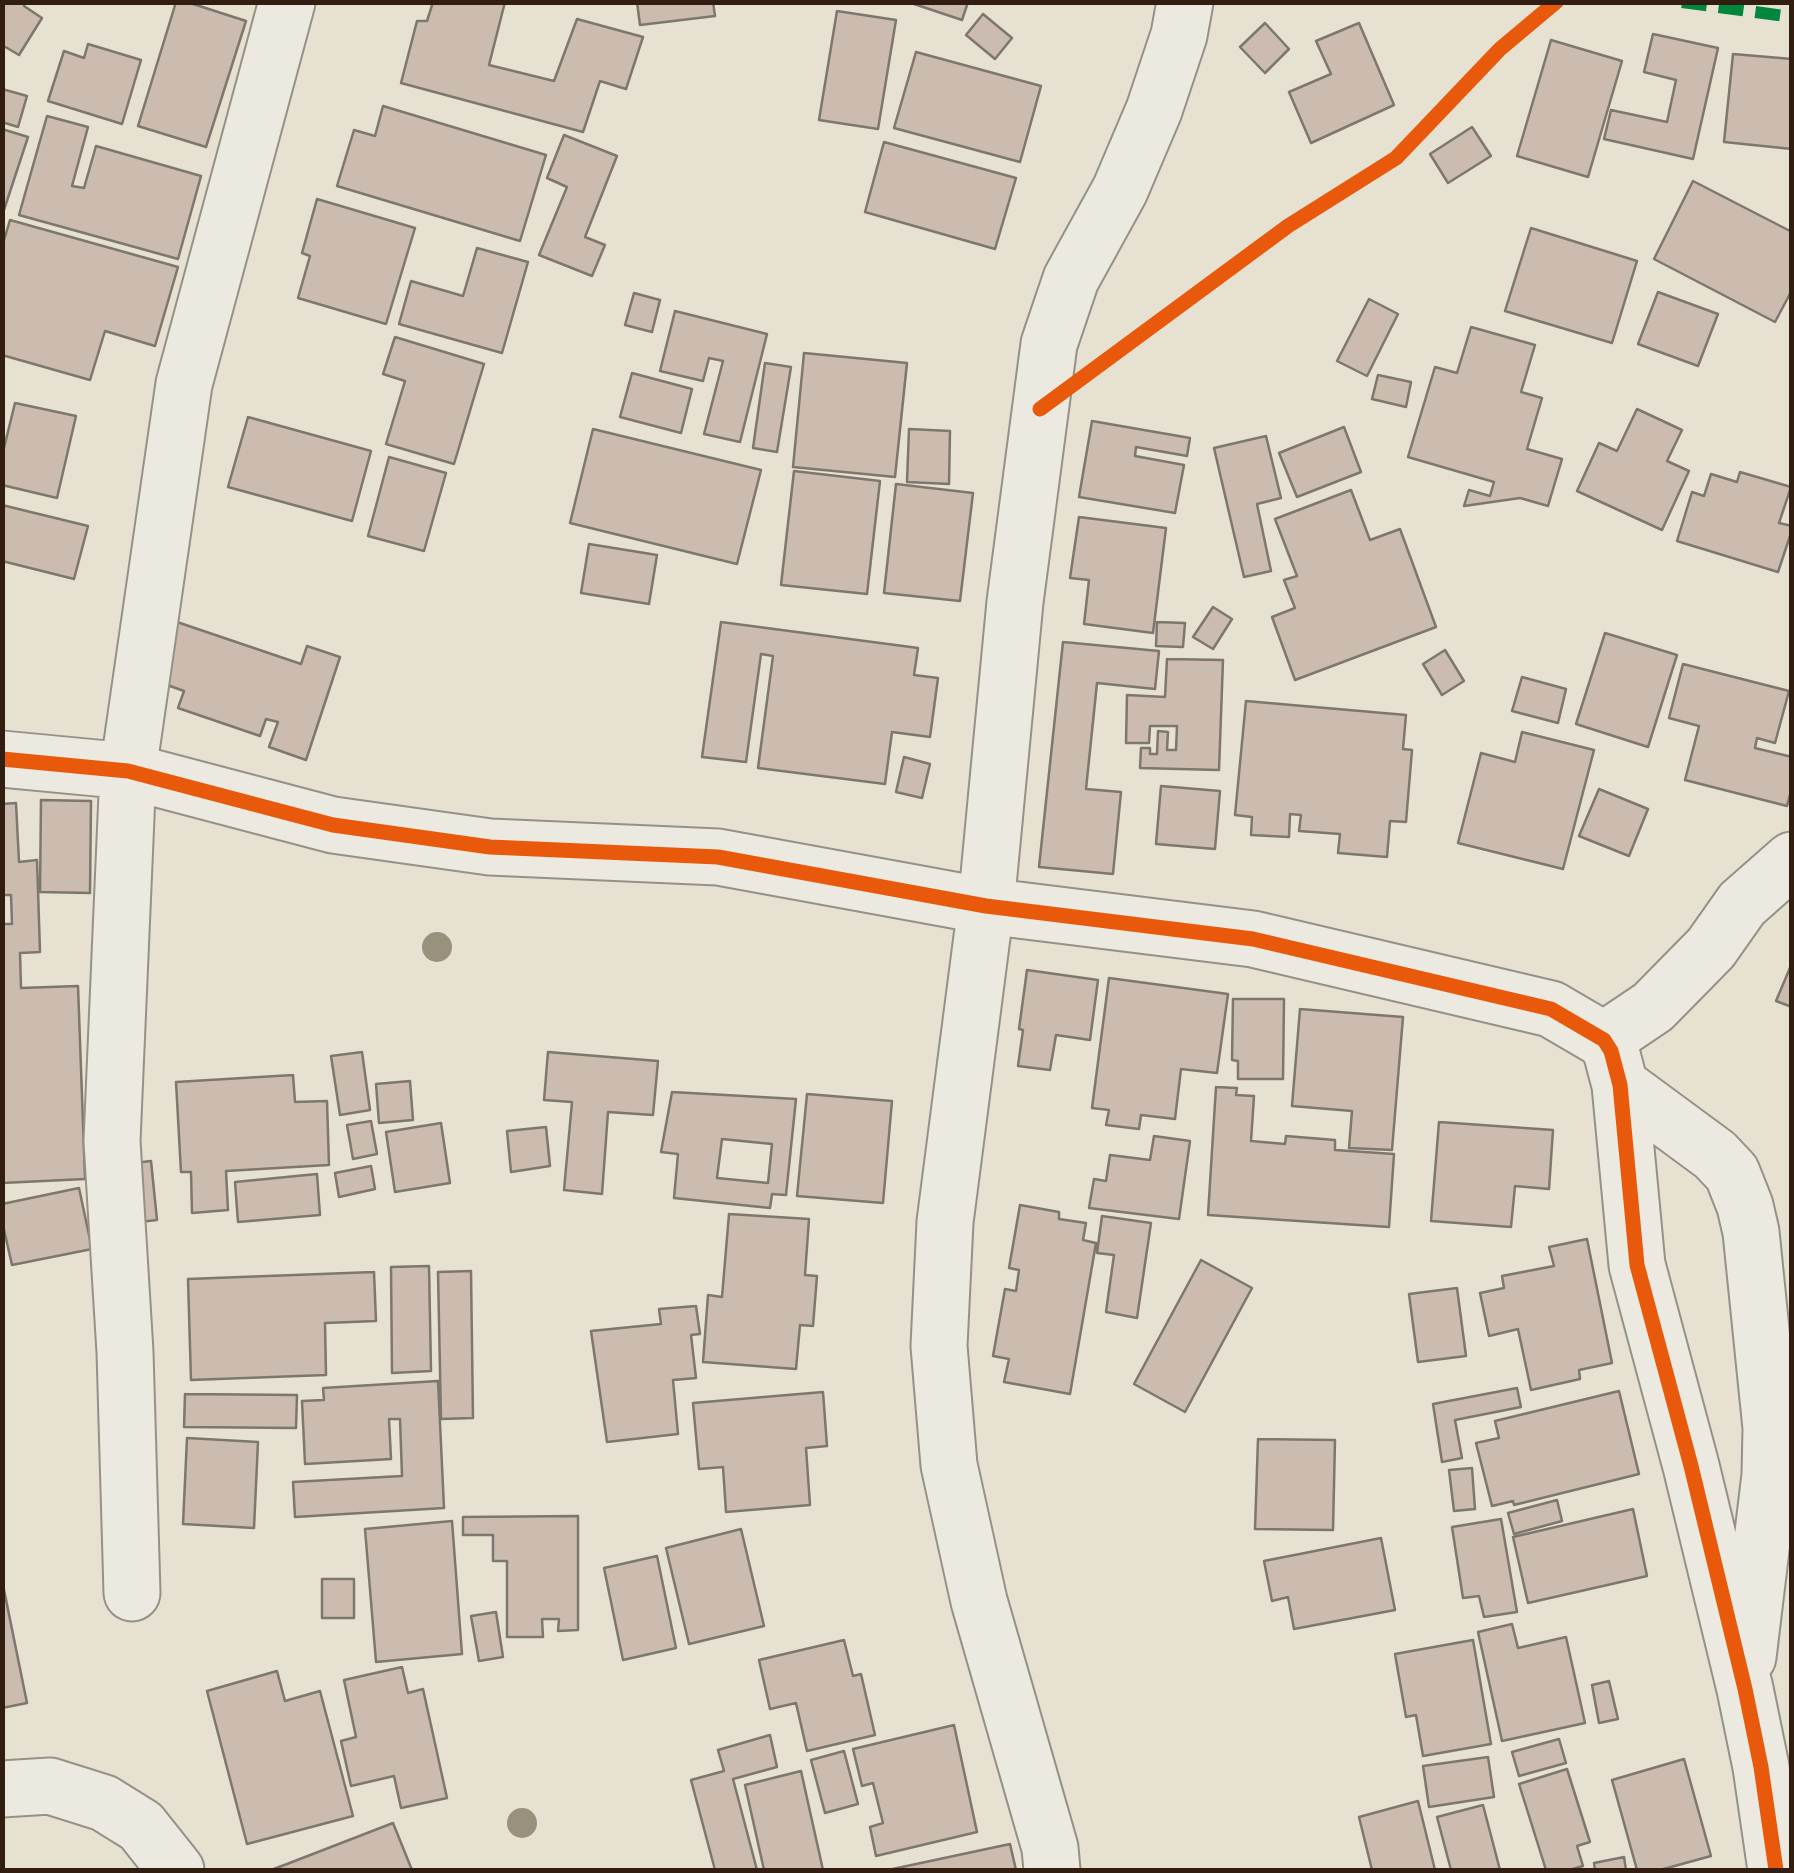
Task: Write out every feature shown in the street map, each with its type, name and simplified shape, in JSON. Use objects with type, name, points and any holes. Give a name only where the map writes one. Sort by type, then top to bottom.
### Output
[{"type":"street","points":[[132,1593],[112,1142],[128,771],[184,384],[287,2]]},
{"type":"street","points":[[1052,1870],[1050,1848],[979,1602],[949,1465],[939,1346],[945,1222],[986,906],[1016,602],[1048,344],[1071,279],[1120,190],[1154,110],[1179,35],[1185,2]]},
{"type":"street","points":[[2,759],[128,771],[333,824],[490,847],[718,857],[986,906],[1253,939],[1551,1009],[1716,1154],[1732,1173],[1745,1206],[1771,1428],[1773,1616],[1744,1688]]},
{"type":"street","points":[[1776,1870],[1761,1767],[1744,1688],[1691,1466],[1636,1265],[1612,1063],[1653,1008],[1711,948],[1742,904],[1792,860]]},
{"type":"street","points":[[2,1789],[50,1786],[104,1803],[141,1826],[176,1870]]},
{"type":"building","points":[[2,2],[26,2],[24,6],[42,18],[19,55],[2,45]]},
{"type":"building","points":[[176,2],[246,21],[206,147],[138,126]]},
{"type":"building","points":[[433,2],[505,2],[489,65],[554,81],[577,19],[643,37],[626,89],[600,81],[583,132],[401,83],[417,21],[427,21]]},
{"type":"building","points":[[637,2],[713,2],[715,16],[640,25]]},
{"type":"building","points":[[908,2],[968,2],[962,20]]},
{"type":"building","points":[[837,11],[896,20],[878,129],[819,120]]},
{"type":"building","points":[[983,14],[1012,38],[995,59],[966,35]]},
{"type":"building","points":[[1265,23],[1289,49],[1265,73],[1240,47]]},
{"type":"building","points":[[1359,23],[1394,105],[1311,143],[1289,92],[1331,74],[1316,41]]},
{"type":"building","points":[[1653,34],[1718,48],[1693,159],[1604,139],[1611,110],[1667,122],[1676,80],[1644,72]]},
{"type":"building","points":[[1551,40],[1622,61],[1588,177],[1517,156]]},
{"type":"building","points":[[88,44],[141,60],[122,124],[48,101],[64,51],[84,58]]},
{"type":"building","points":[[916,52],[1041,86],[1020,162],[894,128]]},
{"type":"building","points":[[1733,54],[1792,59],[1792,149],[1724,142]]},
{"type":"building","points":[[2,89],[27,96],[18,127],[2,122]]},
{"type":"building","points":[[383,106],[546,155],[520,241],[337,186],[354,130],[375,136]]},
{"type":"building","points":[[47,116],[88,127],[72,186],[84,188],[96,146],[201,176],[178,259],[19,215]]},
{"type":"building","points":[[1472,127],[1491,156],[1448,183],[1430,154]]},
{"type":"building","points":[[2,129],[28,137],[2,216]]},
{"type":"building","points":[[564,135],[617,156],[585,237],[605,245],[592,276],[539,255],[567,187],[547,178]]},
{"type":"building","points":[[884,142],[1016,178],[995,249],[865,212]]},
{"type":"building","points":[[1693,181],[1792,232],[1792,290],[1775,322],[1654,259]]},
{"type":"building","points":[[317,199],[415,228],[386,324],[298,298],[310,256],[302,253]]},
{"type":"building","points":[[10,220],[178,267],[155,346],[105,331],[90,380],[2,355],[2,247]]},
{"type":"building","points":[[1531,228],[1637,261],[1612,343],[1505,311]]},
{"type":"building","points":[[477,248],[528,262],[502,353],[399,324],[411,281],[463,296]]},
{"type":"building","points":[[1658,292],[1718,314],[1698,366],[1638,344]]},
{"type":"building","points":[[634,293],[660,300],[652,332],[625,325]]},
{"type":"building","points":[[1369,299],[1398,314],[1367,376],[1337,361]]},
{"type":"building","points":[[675,311],[767,334],[740,442],[704,434],[723,361],[709,358],[703,381],[660,371]]},
{"type":"building","points":[[1471,327],[1535,345],[1521,392],[1542,398],[1527,449],[1562,459],[1548,506],[1520,498],[1464,506],[1469,490],[1490,496],[1494,482],[1408,457],[1435,367],[1457,373]]},
{"type":"building","points":[[395,337],[484,364],[454,464],[386,444],[405,381],[383,374]]},
{"type":"building","points":[[804,353],[907,363],[895,477],[793,467]]},
{"type":"building","points":[[765,363],[791,367],[777,452],[753,448]]},
{"type":"building","points":[[632,373],[692,389],[681,433],[620,417]]},
{"type":"building","points":[[1378,375],[1411,382],[1406,407],[1372,399]]},
{"type":"building","points":[[15,403],[76,416],[57,498],[2,485],[2,456]]},
{"type":"building","points":[[1637,409],[1682,430],[1667,461],[1689,471],[1662,530],[1577,491],[1599,443],[1617,451]]},
{"type":"building","points":[[248,417],[371,451],[352,521],[228,487]]},
{"type":"building","points":[[1092,421],[1190,438],[1187,456],[1136,447],[1135,456],[1184,465],[1175,513],[1079,497]]},
{"type":"building","points":[[1344,427],[1361,472],[1297,497],[1279,453]]},
{"type":"building","points":[[593,429],[761,470],[737,564],[570,523]]},
{"type":"building","points":[[909,429],[950,431],[949,484],[907,482]]},
{"type":"building","points":[[1266,436],[1281,498],[1257,504],[1271,571],[1244,577],[1214,448]]},
{"type":"building","points":[[389,457],[446,473],[424,551],[368,536]]},
{"type":"building","points":[[794,471],[880,481],[867,594],[781,585]]},
{"type":"building","points":[[1740,472],[1791,487],[1779,523],[1792,526],[1792,530],[1778,572],[1677,541],[1692,492],[1704,496],[1711,474],[1737,482]]},
{"type":"building","points":[[896,484],[973,493],[960,601],[884,593]]},
{"type":"building","points":[[1351,490],[1370,540],[1400,529],[1436,627],[1295,680],[1272,617],[1295,608],[1284,580],[1297,576],[1275,519]]},
{"type":"building","points":[[2,505],[88,526],[74,579],[2,561]]},
{"type":"building","points":[[1079,517],[1166,528],[1153,633],[1084,624],[1089,580],[1070,578]]},
{"type":"building","points":[[589,544],[657,555],[649,604],[581,593]]},
{"type":"building","points":[[1213,607],[1232,619],[1213,649],[1193,637]]},
{"type":"building","points":[[177,622],[301,664],[307,646],[340,657],[306,760],[269,747],[278,722],[266,719],[260,736],[178,708],[184,691],[156,681]]},
{"type":"building","points":[[721,622],[918,648],[914,675],[938,678],[930,737],[892,732],[885,784],[758,768],[773,656],[761,654],[746,762],[702,757]]},
{"type":"building","points":[[1157,622],[1185,623],[1183,647],[1156,646]]},
{"type":"building","points":[[1605,633],[1677,655],[1648,747],[1576,724]]},
{"type":"building","points":[[1063,642],[1159,651],[1155,689],[1097,683],[1086,789],[1121,792],[1113,874],[1039,867]]},
{"type":"building","points":[[1445,650],[1464,681],[1442,695],[1423,664]]},
{"type":"building","points":[[1167,659],[1223,660],[1219,770],[1140,768],[1141,748],[1150,748],[1150,754],[1157,754],[1158,731],[1168,732],[1167,750],[1176,750],[1177,726],[1150,726],[1149,743],[1126,743],[1127,695],[1165,697]]},
{"type":"building","points":[[1683,664],[1789,691],[1775,743],[1757,738],[1755,748],[1792,757],[1792,787],[1787,806],[1685,780],[1699,726],[1669,718]]},
{"type":"building","points":[[1522,677],[1566,689],[1558,723],[1512,711]]},
{"type":"building","points":[[1246,701],[1406,715],[1403,749],[1412,750],[1406,822],[1390,821],[1387,857],[1338,853],[1340,834],[1299,831],[1301,815],[1290,814],[1289,837],[1251,835],[1252,817],[1235,815]]},
{"type":"building","points":[[1522,732],[1594,750],[1563,869],[1458,843],[1481,753],[1515,762]]},
{"type":"building","points":[[904,757],[930,764],[922,798],[896,792]]},
{"type":"building","points":[[1161,786],[1220,791],[1215,849],[1156,844]]},
{"type":"building","points":[[1599,789],[1648,809],[1629,856],[1579,836]]},
{"type":"building","points":[[41,800],[91,801],[90,893],[40,892]]},
{"type":"building","points":[[16,803],[19,862],[37,860],[40,952],[20,953],[21,988],[78,986],[85,1179],[2,1183],[2,924],[12,924],[11,895],[2,895],[2,804]]},
{"type":"building","points":[[1792,963],[1792,1007],[1776,1001]]},
{"type":"building","points":[[1027,970],[1098,980],[1090,1040],[1056,1035],[1050,1070],[1018,1066]]},
{"type":"building","points":[[1109,978],[1228,994],[1217,1073],[1181,1069],[1175,1119],[1141,1115],[1139,1129],[1106,1125],[1109,1110],[1092,1108]]},
{"type":"building","points":[[1233,999],[1284,999],[1283,1079],[1238,1079],[1238,1061],[1232,1060]]},
{"type":"building","points":[[1300,1009],[1403,1017],[1392,1150],[1349,1148],[1352,1111],[1292,1106]]},
{"type":"building","points":[[362,1052],[370,1110],[340,1115],[331,1056]]},
{"type":"building","points":[[548,1052],[658,1061],[653,1115],[608,1112],[602,1194],[564,1190],[572,1102],[544,1100]]},
{"type":"building","points":[[293,1075],[295,1102],[327,1101],[329,1165],[226,1171],[228,1210],[192,1213],[191,1172],[181,1172],[176,1082]]},
{"type":"building","points":[[410,1081],[413,1120],[379,1123],[376,1084]]},
{"type":"building","points":[[1216,1087],[1237,1088],[1236,1095],[1254,1096],[1251,1141],[1285,1144],[1286,1136],[1335,1140],[1335,1150],[1394,1154],[1389,1227],[1208,1215]]},
{"type":"building","points":[[672,1092],[796,1099],[786,1195],[772,1194],[770,1208],[674,1198],[678,1154],[661,1152]],"holes":[[[722,1139],[772,1144],[768,1183],[717,1178]]]},
{"type":"building","points":[[807,1094],[892,1101],[883,1203],[797,1196]]},
{"type":"building","points":[[371,1121],[377,1154],[353,1159],[347,1125]]},
{"type":"building","points":[[1439,1122],[1553,1130],[1549,1189],[1515,1186],[1511,1227],[1431,1221]]},
{"type":"building","points":[[441,1123],[450,1183],[395,1192],[386,1132]]},
{"type":"building","points":[[546,1127],[550,1166],[511,1172],[507,1131]]},
{"type":"building","points":[[1154,1136],[1190,1141],[1179,1219],[1089,1208],[1094,1179],[1106,1181],[1110,1155],[1150,1160]]},
{"type":"building","points":[[151,1161],[157,1220],[131,1223],[126,1164]]},
{"type":"building","points":[[371,1166],[375,1189],[339,1197],[335,1173]]},
{"type":"building","points":[[317,1174],[320,1215],[238,1222],[235,1182]]},
{"type":"building","points":[[79,1188],[92,1249],[12,1265],[2,1204]]},
{"type":"building","points":[[1020,1205],[1059,1212],[1059,1219],[1086,1223],[1083,1240],[1096,1243],[1070,1394],[1004,1382],[1009,1359],[993,1356],[1005,1289],[1016,1291],[1019,1270],[1009,1268]]},
{"type":"building","points":[[729,1214],[809,1219],[805,1275],[817,1276],[813,1326],[800,1325],[796,1369],[703,1362],[708,1295],[722,1297]]},
{"type":"building","points":[[1102,1216],[1151,1223],[1137,1318],[1106,1312],[1114,1255],[1097,1253]]},
{"type":"building","points":[[1587,1239],[1612,1363],[1579,1370],[1580,1379],[1531,1390],[1518,1329],[1489,1336],[1480,1293],[1504,1288],[1502,1276],[1554,1266],[1549,1247]]},
{"type":"building","points":[[1201,1260],[1252,1288],[1185,1412],[1134,1384]]},
{"type":"building","points":[[429,1266],[431,1371],[392,1373],[391,1267]]},
{"type":"building","points":[[471,1271],[473,1418],[441,1419],[438,1272]]},
{"type":"building","points":[[374,1272],[376,1321],[325,1323],[326,1375],[191,1380],[188,1279]]},
{"type":"building","points":[[1457,1288],[1466,1356],[1418,1362],[1409,1294]]},
{"type":"building","points":[[696,1306],[700,1334],[691,1335],[696,1378],[673,1380],[678,1434],[607,1442],[591,1331],[661,1324],[659,1309]]},
{"type":"building","points":[[438,1381],[444,1508],[295,1517],[293,1482],[402,1476],[400,1419],[389,1419],[391,1459],[305,1464],[302,1401],[324,1400],[323,1388]]},
{"type":"building","points":[[1517,1388],[1521,1407],[1455,1420],[1462,1458],[1442,1462],[1433,1404]]},
{"type":"building","points":[[1619,1391],[1639,1474],[1514,1505],[1513,1501],[1492,1506],[1476,1443],[1499,1438],[1495,1421]]},
{"type":"building","points":[[823,1392],[827,1446],[806,1448],[810,1505],[726,1512],[723,1467],[699,1469],[693,1403]]},
{"type":"building","points":[[185,1394],[297,1395],[296,1428],[184,1427]]},
{"type":"building","points":[[187,1438],[258,1442],[254,1528],[183,1524]]},
{"type":"building","points":[[1258,1439],[1335,1440],[1333,1530],[1255,1529]]},
{"type":"building","points":[[1472,1468],[1475,1509],[1454,1511],[1449,1470]]},
{"type":"building","points":[[1557,1500],[1562,1521],[1514,1534],[1508,1513]]},
{"type":"building","points":[[1633,1509],[1647,1576],[1528,1603],[1513,1537]]},
{"type":"building","points":[[578,1516],[578,1630],[558,1631],[559,1619],[542,1619],[543,1637],[507,1637],[507,1561],[493,1561],[493,1535],[463,1535],[463,1517]]},
{"type":"building","points":[[1501,1519],[1517,1612],[1484,1617],[1479,1596],[1463,1598],[1452,1527]]},
{"type":"building","points":[[452,1521],[462,1654],[376,1662],[365,1529]]},
{"type":"building","points":[[741,1529],[764,1626],[689,1644],[666,1548]]},
{"type":"building","points":[[1381,1538],[1395,1610],[1294,1629],[1288,1597],[1272,1601],[1264,1561]]},
{"type":"building","points":[[657,1556],[676,1648],[623,1660],[604,1568]]},
{"type":"building","points":[[322,1579],[354,1579],[354,1618],[322,1618]]},
{"type":"building","points":[[2,1580],[27,1703],[2,1708]]},
{"type":"building","points":[[496,1612],[503,1657],[479,1661],[471,1616]]},
{"type":"building","points":[[1512,1624],[1518,1648],[1566,1637],[1585,1723],[1502,1741],[1478,1632]]},
{"type":"building","points":[[844,1640],[853,1676],[861,1674],[875,1735],[807,1751],[796,1703],[770,1709],[759,1660]]},
{"type":"building","points":[[1473,1640],[1491,1744],[1423,1756],[1416,1715],[1406,1717],[1395,1654]]},
{"type":"building","points":[[402,1667],[408,1693],[423,1689],[447,1798],[401,1808],[394,1776],[351,1786],[341,1741],[356,1737],[344,1680]]},
{"type":"building","points":[[277,1671],[285,1701],[320,1691],[353,1816],[247,1844],[207,1691]]},
{"type":"building","points":[[1609,1681],[1618,1719],[1599,1723],[1592,1685]]},
{"type":"building","points":[[954,1725],[977,1832],[876,1856],[870,1827],[883,1823],[873,1783],[862,1786],[853,1749]]},
{"type":"building","points":[[770,1735],[777,1767],[733,1779],[757,1870],[715,1870],[691,1780],[724,1771],[718,1750]]},
{"type":"building","points":[[1559,1739],[1566,1763],[1519,1776],[1512,1752]]},
{"type":"building","points":[[844,1751],[858,1804],[825,1813],[811,1760]]},
{"type":"building","points":[[1488,1757],[1494,1797],[1429,1807],[1423,1766]]},
{"type":"building","points":[[1684,1759],[1711,1856],[1660,1870],[1637,1870],[1612,1780]]},
{"type":"building","points":[[1567,1769],[1590,1842],[1577,1846],[1583,1866],[1546,1870],[1519,1784]]},
{"type":"building","points":[[801,1771],[823,1870],[764,1870],[745,1785]]},
{"type":"building","points":[[1418,1801],[1435,1870],[1372,1870],[1359,1817]]},
{"type":"building","points":[[1483,1805],[1500,1870],[1451,1870],[1437,1817]]},
{"type":"building","points":[[393,1823],[412,1870],[271,1870],[287,1864]]},
{"type":"building","points":[[1010,1844],[1016,1870],[888,1870]]},
{"type":"building","points":[[1624,1857],[1626,1870],[1595,1870],[1594,1863]]},
{"type":"marked path","points":[[1682,2],[1792,17]]},
{"type":"cycle path","points":[[1040,409],[1288,226],[1396,158],[1500,49],[1556,2]]},
{"type":"cycle path","points":[[2,759],[128,771],[333,825],[490,847],[718,857],[986,906],[1253,939],[1551,1009],[1604,1040],[1620,1085],[1637,1265],[1745,1689],[1776,1870]]}]
